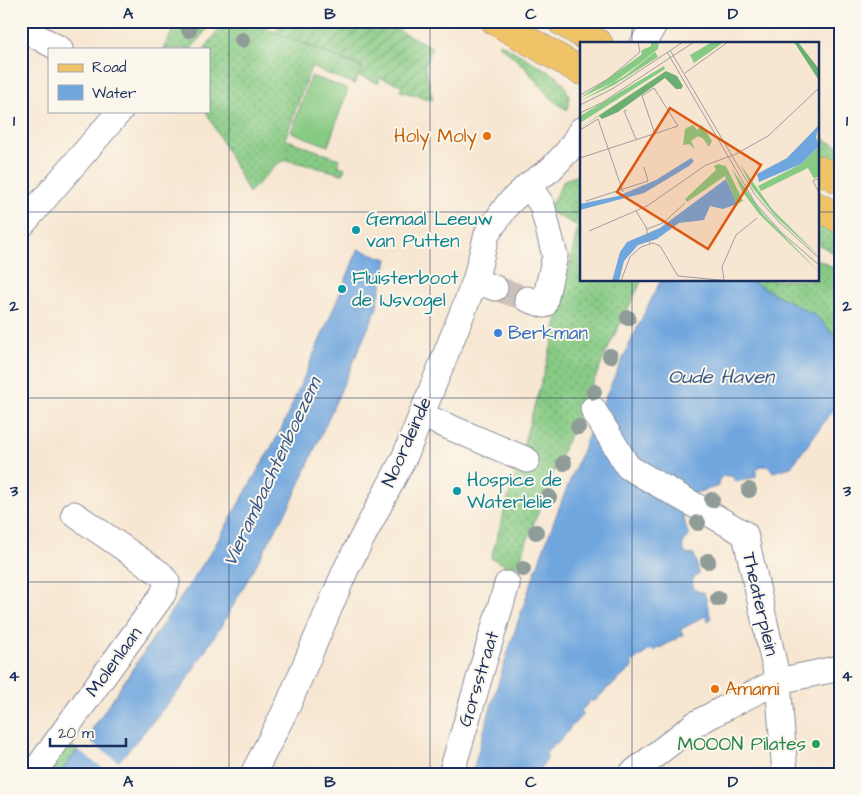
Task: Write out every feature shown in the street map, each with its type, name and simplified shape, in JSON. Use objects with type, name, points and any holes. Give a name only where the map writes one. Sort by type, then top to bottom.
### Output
[{"type":"main road","points":[[495,21],[580,70]]},
{"type":"main road","points":[[561,21],[596,42]]},
{"type":"main road","points":[[818,169],[840,180]]},
{"type":"main road","points":[[818,207],[840,219]]},
{"type":"street","points":[[644,42],[656,21]]},
{"type":"street","points":[[21,28],[58,48]]},
{"type":"street","points":[[21,226],[119,112]]},
{"type":"street","name":"Noordeinde","points":[[253,774],[288,705],[346,569],[404,456],[421,415],[485,284],[487,234],[508,204],[528,185],[550,170],[568,151],[580,132]]},
{"type":"street","points":[[527,299],[544,305],[555,256],[542,205],[528,185]]},
{"type":"street","name":"Theaterplein","points":[[592,409],[628,467],[745,534],[778,681],[785,774]]},
{"type":"street","points":[[421,415],[527,460]]},
{"type":"street","name":"Molenlaan","points":[[31,766],[163,594],[167,582],[161,574],[74,514]]},
{"type":"street","name":"Gorsstraat","points":[[451,774],[507,584]]},
{"type":"street","points":[[632,774],[694,724],[778,681],[840,668]]},
{"type":"green space","points":[[178,21],[213,21],[192,48],[164,48]]},
{"type":"green space","points":[[226,21],[248,21],[363,68],[354,84],[311,67],[285,139],[339,159],[339,166],[345,168],[343,174],[286,160],[277,164],[249,193],[207,112],[210,112],[210,48],[205,48]]},
{"type":"green space","points":[[280,21],[380,21],[432,47],[425,67],[433,100],[400,91],[402,85],[380,78],[378,83],[359,76],[363,67],[276,33]]},
{"type":"green space","points":[[500,43],[558,77],[566,88],[569,97],[570,101],[567,110],[550,97],[525,67],[498,44]]},
{"type":"green space","points":[[311,76],[348,89],[328,146],[291,132]]},
{"type":"green space","points":[[818,136],[840,147],[840,164],[818,153]]},
{"type":"green space","points":[[580,174],[580,281],[642,281],[610,344],[554,471],[516,570],[491,558],[552,344],[578,226],[548,211],[564,180]]},
{"type":"green space","points":[[818,221],[840,231],[840,256],[818,245]]},
{"type":"green space","points":[[818,260],[840,271],[840,341],[816,316],[751,281],[818,281]]},
{"type":"green space","points":[[66,741],[77,750],[60,774],[42,774]]},
{"type":"water","name":"Vierambachtenboezem","points":[[358,249],[387,259],[376,310],[292,501],[226,618],[182,687],[108,774],[60,774],[83,743],[213,549],[281,430]]},
{"type":"water","name":"Oude Haven","points":[[661,281],[751,281],[816,316],[840,341],[840,401],[791,467],[773,472],[769,466],[760,466],[756,469],[756,477],[736,482],[732,476],[722,476],[719,480],[719,486],[689,495],[681,509],[689,537],[684,541],[683,547],[687,555],[694,554],[699,574],[693,578],[693,586],[696,590],[704,592],[711,619],[708,621],[705,616],[680,630],[683,635],[660,648],[659,646],[654,651],[651,649],[631,663],[633,667],[610,687],[607,686],[608,688],[594,702],[591,700],[581,711],[583,714],[569,727],[569,730],[557,744],[554,743],[545,755],[548,757],[537,773],[472,774],[490,710],[531,584],[578,460],[632,339]]},
{"type":"pier","points":[[84,737],[120,763],[111,774],[75,748]]},
{"type":"tunnel","points":[[495,288],[527,299]]},
{"type":"place","name":"Holy Moly","points":[[487,136]]},
{"type":"place","name":"Gemaal Leeuw van Putten","points":[[356,230]]},
{"type":"place","name":"Fluisterboot de IJsvogel","points":[[342,289]]},
{"type":"place","name":"Berkman","points":[[498,333]]},
{"type":"place","name":"Hospice de Waterlelie","points":[[457,491]]},
{"type":"place","name":"Amami","points":[[715,689]]},
{"type":"place","name":"MOOON Pilates","points":[[816,744]]}]
